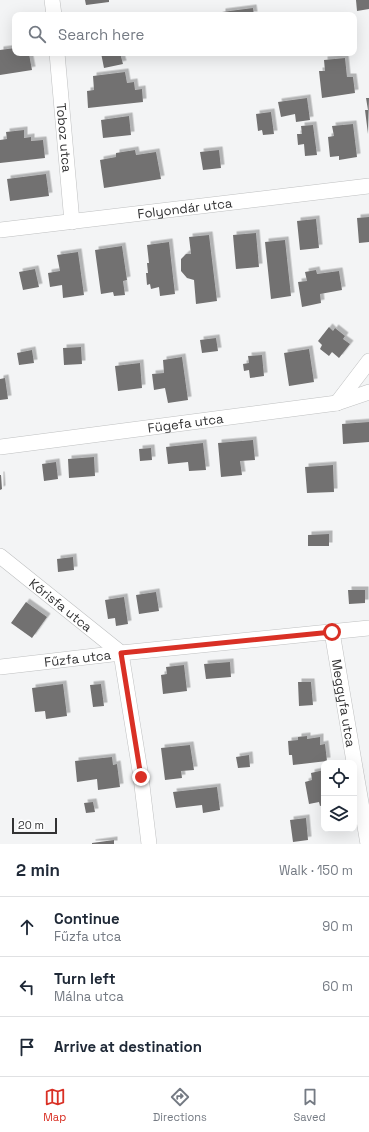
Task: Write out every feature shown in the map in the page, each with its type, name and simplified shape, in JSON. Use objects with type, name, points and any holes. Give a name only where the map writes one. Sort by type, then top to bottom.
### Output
[{"type":"street","points":[[52,0],[54,12]]},
{"type":"street","name":"Toboz utca","points":[[57,56],[72,222]]},
{"type":"street","name":"Folyondár utca","points":[[0,230],[369,186]]},
{"type":"street","points":[[338,403],[369,362]]},
{"type":"street","name":"Fügefa utca","points":[[0,447],[338,403],[369,392]]},
{"type":"street","name":"Kőrisfa utca","points":[[0,556],[121,653]]},
{"type":"street","name":"Fűzfa utca","points":[[0,667],[121,653],[369,628]]},
{"type":"street","name":"Meggyfa utca","points":[[332,632],[368,844]]},
{"type":"street","points":[[121,653],[141,777],[149,844]]},
{"type":"building","points":[[85,0],[109,0],[109,2],[86,5]]},
{"type":"building","points":[[356,0],[369,0],[369,9],[357,11]]},
{"type":"building","points":[[253,8],[254,12],[222,12]]},
{"type":"building","points":[[12,48],[12,56],[29,56],[32,70],[0,75],[0,50]]},
{"type":"building","points":[[102,56],[121,56],[123,64],[104,68]]},
{"type":"building","points":[[345,58],[347,77],[353,77],[355,93],[322,98],[319,71],[325,71],[324,60]]},
{"type":"building","points":[[125,72],[127,83],[134,82],[135,90],[142,89],[143,102],[88,108],[87,91],[94,90],[93,76]]},
{"type":"building","points":[[307,98],[310,120],[296,122],[295,114],[281,117],[278,102]]},
{"type":"building","points":[[366,98],[369,98],[368,134],[365,110],[368,110]]},
{"type":"building","points":[[271,112],[274,134],[263,135],[262,130],[258,131],[256,114]]},
{"type":"building","points":[[129,116],[131,135],[103,138],[101,120]]},
{"type":"building","points":[[353,124],[357,157],[339,160],[339,156],[330,157],[328,137],[334,136],[332,126]]},
{"type":"building","points":[[313,125],[317,155],[305,156],[304,144],[298,145],[297,134],[302,134],[301,126]]},
{"type":"building","points":[[24,130],[24,138],[31,137],[31,141],[43,140],[45,158],[0,163],[0,140],[7,139],[6,132]]},
{"type":"building","points":[[135,150],[136,155],[156,152],[161,179],[104,188],[100,160],[116,157],[116,153]]},
{"type":"building","points":[[219,150],[221,168],[203,170],[200,152]]},
{"type":"building","points":[[46,174],[49,196],[10,201],[7,179]]},
{"type":"building","points":[[369,217],[369,242],[359,243],[357,218]]},
{"type":"building","points":[[316,219],[319,248],[300,250],[297,221]]},
{"type":"building","points":[[256,233],[259,267],[236,269],[233,235]]},
{"type":"building","points":[[209,235],[217,301],[196,304],[194,280],[187,278],[181,271],[181,259],[186,254],[191,254],[189,237]]},
{"type":"building","points":[[285,240],[291,296],[271,299],[265,242]]},
{"type":"building","points":[[169,242],[175,294],[160,296],[159,287],[151,289],[150,284],[147,285],[146,273],[148,273],[147,263],[149,263],[147,245]]},
{"type":"building","points":[[122,246],[127,280],[123,281],[125,295],[114,296],[113,292],[101,294],[95,250]]},
{"type":"building","points":[[78,252],[84,295],[63,298],[62,285],[50,287],[48,273],[60,271],[57,255]]},
{"type":"building","points":[[35,269],[39,287],[23,290],[19,272]]},
{"type":"building","points":[[316,270],[317,274],[339,271],[342,290],[320,294],[321,303],[302,307],[298,282],[307,281],[305,272]]},
{"type":"building","points":[[329,327],[333,331],[335,328],[345,336],[343,339],[350,344],[339,358],[332,352],[329,356],[320,349],[322,345],[318,341]]},
{"type":"building","points":[[216,338],[218,351],[202,353],[200,340]]},
{"type":"building","points":[[81,347],[82,364],[64,365],[63,348]]},
{"type":"building","points":[[309,349],[314,382],[289,386],[284,353]]},
{"type":"building","points":[[32,350],[34,363],[19,365],[17,353]]},
{"type":"building","points":[[262,355],[264,376],[250,378],[249,370],[244,371],[243,364],[249,363],[248,356]]},
{"type":"building","points":[[182,357],[188,400],[168,403],[165,388],[154,390],[152,374],[164,373],[163,360]]},
{"type":"building","points":[[140,363],[142,388],[118,391],[115,366]]},
{"type":"building","points":[[5,378],[8,399],[0,400],[0,379]]},
{"type":"building","points":[[369,422],[369,442],[343,444],[342,424]]},
{"type":"building","points":[[253,440],[255,460],[240,461],[242,475],[221,477],[218,443]]},
{"type":"building","points":[[203,443],[206,470],[189,471],[188,462],[168,464],[166,447]]},
{"type":"building","points":[[151,448],[152,460],[140,461],[139,449]]},
{"type":"building","points":[[94,457],[95,476],[69,478],[68,459]]},
{"type":"building","points":[[56,462],[58,479],[44,481],[42,464]]},
{"type":"building","points":[[333,465],[334,492],[307,493],[305,467]]},
{"type":"building","points":[[0,475],[2,489],[0,490]]},
{"type":"building","points":[[329,534],[329,546],[308,546],[308,535]]},
{"type":"building","points":[[73,557],[74,570],[58,572],[57,559]]},
{"type":"building","points":[[348,590],[365,590],[365,603],[349,604]]},
{"type":"building","points":[[156,592],[159,611],[139,614],[136,595]]},
{"type":"building","points":[[124,597],[128,624],[116,626],[115,618],[108,619],[105,600]]},
{"type":"building","points":[[26,602],[47,617],[32,638],[11,623]]},
{"type":"building","points":[[230,662],[231,677],[206,679],[204,664]]},
{"type":"building","points":[[184,665],[187,691],[163,694],[161,675],[167,674],[166,667]]},
{"type":"building","points":[[298,682],[311,682],[313,705],[299,706]]},
{"type":"building","points":[[63,684],[67,716],[46,719],[45,711],[35,712],[32,688]]},
{"type":"building","points":[[101,684],[104,706],[93,707],[90,685]]},
{"type":"building","points":[[307,736],[307,739],[320,737],[320,745],[325,744],[327,760],[293,765],[292,755],[289,755],[288,741],[298,740],[298,737]]},
{"type":"building","points":[[190,745],[194,770],[181,771],[182,778],[165,780],[161,748]]},
{"type":"building","points":[[249,755],[250,767],[238,768],[236,757]]},
{"type":"building","points":[[112,757],[113,765],[117,764],[120,787],[98,790],[97,779],[77,782],[75,761]]},
{"type":"building","points":[[321,771],[321,806],[319,802],[309,804],[305,782],[312,780],[311,773]]},
{"type":"building","points":[[217,787],[220,810],[203,813],[202,805],[176,808],[173,792]]},
{"type":"building","points":[[93,802],[95,812],[86,813],[84,803]]},
{"type":"building","points":[[306,818],[308,840],[293,842],[290,820]]},
{"type":"building","points":[[114,840],[114,844],[92,844],[92,843]]},
{"type":"route","points":[[141,777],[121,653],[332,632]]}]
